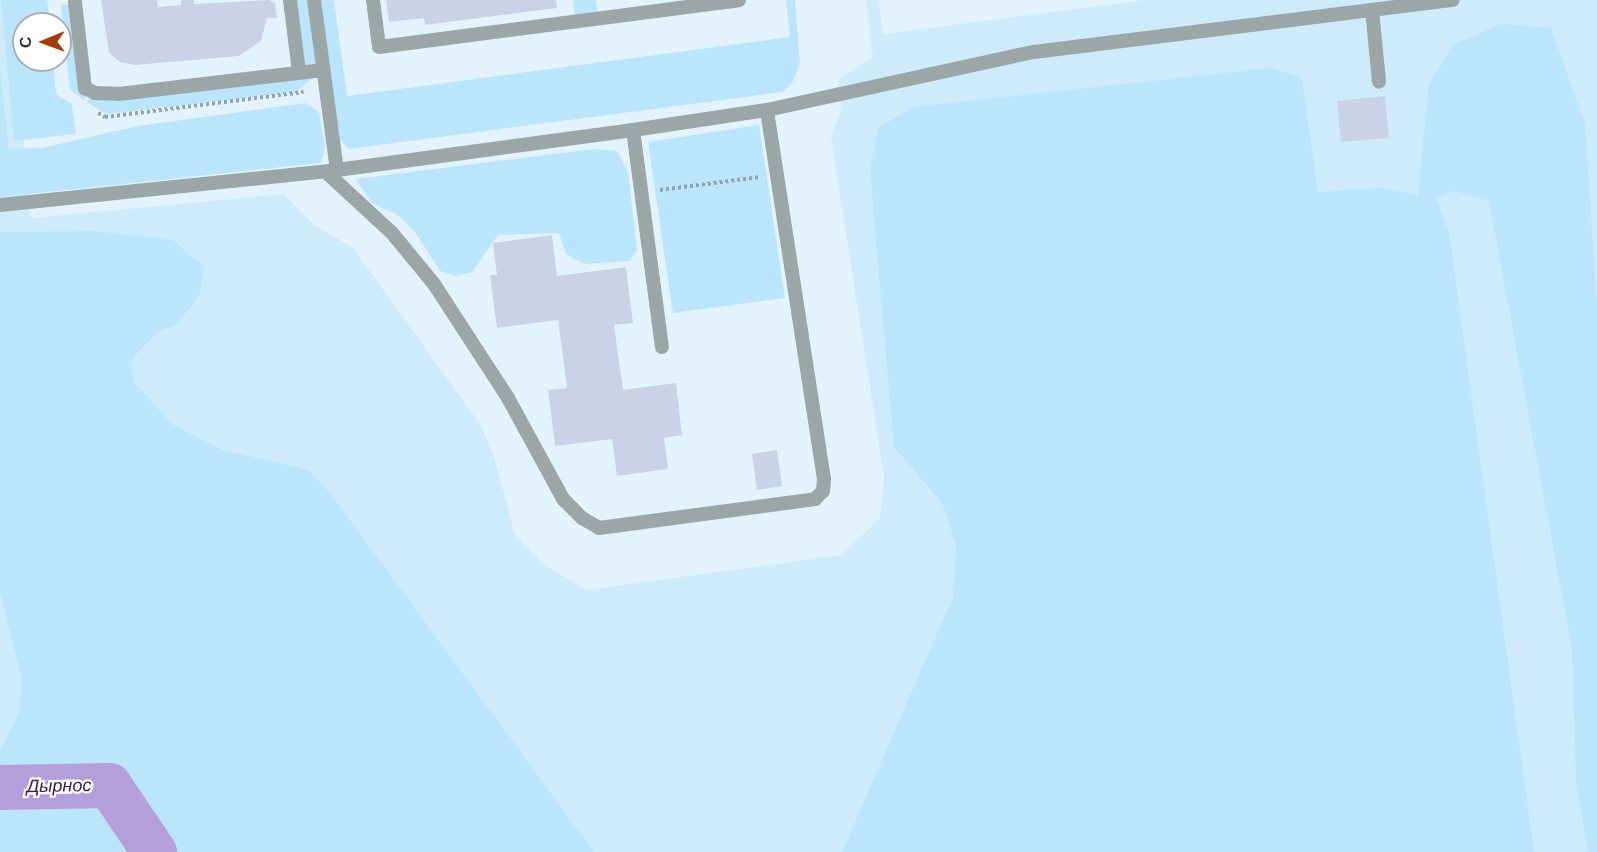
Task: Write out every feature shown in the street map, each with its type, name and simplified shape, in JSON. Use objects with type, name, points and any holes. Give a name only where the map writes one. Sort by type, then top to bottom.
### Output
[{"type":"lane","points":[[290,0],[299,72]]},
{"type":"lane","points":[[314,0],[324,70],[332,171],[392,233],[434,284],[508,398],[562,500],[599,528],[815,499],[823,490],[767,110]]},
{"type":"lane","points":[[373,0],[379,47],[739,0]]},
{"type":"lane","points":[[0,204],[332,171],[633,130],[767,110],[1034,52],[1454,0]]},
{"type":"lane","points":[[75,2],[85,88],[95,93],[105,95],[324,70]]},
{"type":"lane","points":[[1372,10],[1379,82]]},
{"type":"lane","points":[[633,130],[662,347]]},
{"type":"path","points":[[642,193],[777,174]]},
{"type":"shaded area","points":[[0,0],[10,0],[12,72],[17,72],[31,218],[284,194],[313,224],[353,248],[480,424],[494,456],[515,535],[546,566],[586,590],[842,555],[880,518],[884,477],[831,137],[841,110],[838,80],[873,57],[866,0],[878,0],[883,34],[1144,0],[1597,0],[1597,852],[0,852]]},
{"type":"shaded area","points":[[1,0],[47,0],[48,12],[12,12],[12,72],[54,72],[56,94],[72,104],[76,134],[14,141]]},
{"type":"shaded area","points":[[295,0],[308,0],[316,64],[304,65]]},
{"type":"shaded area","points":[[320,0],[334,0],[347,96],[790,37],[786,0],[795,0],[800,64],[792,83],[783,92],[349,149],[340,139]]},
{"type":"shaded area","points":[[573,0],[596,0],[598,14],[575,17]]},
{"type":"shaded area","points":[[74,4],[88,92],[84,100],[70,90],[68,72],[72,72],[72,12],[62,12],[61,5]]},
{"type":"shaded area","points":[[1500,24],[1551,28],[1585,124],[1597,305],[1597,852],[1588,852],[1576,784],[1572,649],[1489,201],[1454,191],[1436,198],[1449,232],[1534,852],[842,852],[953,597],[956,546],[942,503],[894,447],[870,170],[878,128],[913,107],[1271,68],[1302,78],[1318,192],[1381,188],[1418,195],[1429,84],[1453,45]]},
{"type":"shaded area","points":[[0,69],[9,149],[41,148],[138,126],[306,103],[319,112],[325,147],[321,163],[0,197]]},
{"type":"shaded area","points":[[317,74],[296,92],[106,114],[87,102],[91,95]]},
{"type":"shaded area","points":[[759,125],[785,298],[673,313],[648,142]]},
{"type":"shaded area","points":[[594,149],[617,151],[628,172],[637,250],[630,261],[584,264],[566,254],[559,233],[498,235],[472,272],[456,276],[440,271],[415,232],[398,215],[372,203],[356,179]]},
{"type":"shaded area","points":[[93,231],[173,240],[204,267],[200,294],[177,324],[157,332],[131,360],[134,382],[172,424],[222,450],[309,470],[330,493],[594,852],[0,852],[0,751],[19,713],[22,681],[0,591],[0,232]]},
{"type":"building","points":[[101,0],[157,0],[158,7],[181,5],[181,0],[194,0],[194,4],[269,0],[275,3],[277,18],[267,18],[261,41],[239,56],[135,65],[120,62],[109,53]]},
{"type":"building","points":[[386,0],[556,0],[557,8],[425,25],[424,18],[389,22]]},
{"type":"building","points":[[1385,96],[1389,138],[1341,142],[1337,101]]},
{"type":"building","points":[[552,235],[557,276],[626,267],[633,323],[614,325],[623,390],[676,383],[682,435],[664,438],[668,469],[617,476],[612,439],[555,446],[548,390],[567,388],[558,320],[497,328],[490,275],[497,275],[493,243]]},
{"type":"building","points":[[777,450],[782,486],[757,490],[752,454]]},
{"type":"waterway","name":"Дырнос","points":[[0,787],[109,785],[154,852]]}]
